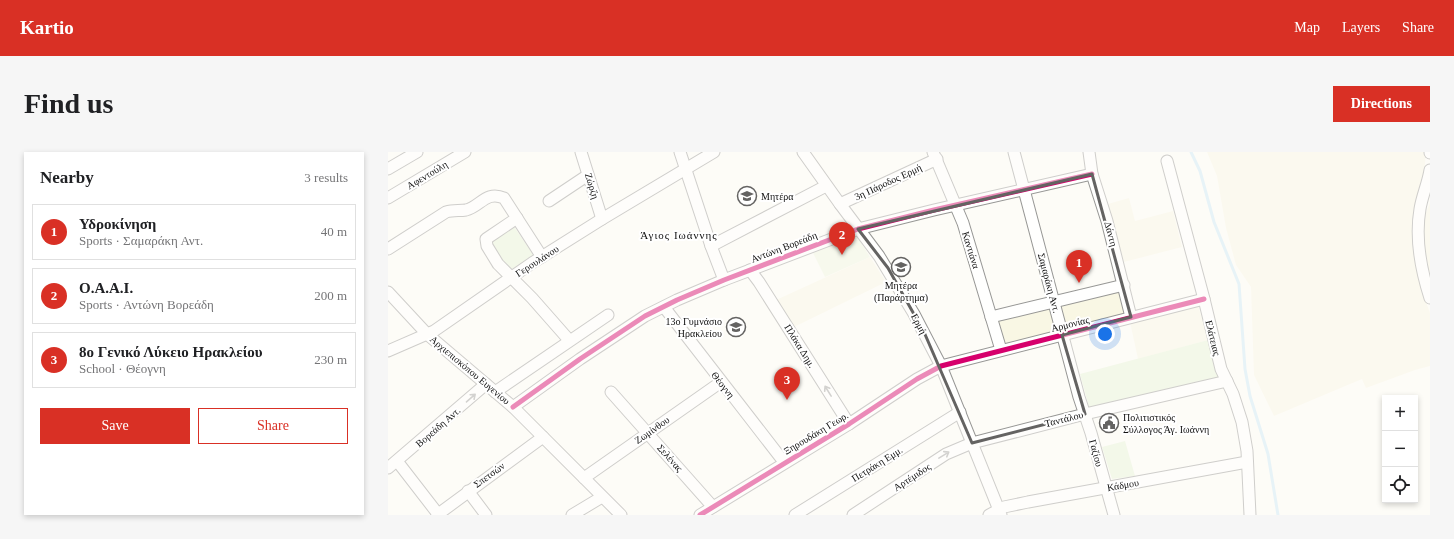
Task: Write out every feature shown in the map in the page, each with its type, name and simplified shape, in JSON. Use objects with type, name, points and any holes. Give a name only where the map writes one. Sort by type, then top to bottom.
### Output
[{"type":"street","points":[[388,169],[417,152]]},
{"type":"street","name":"Αφεντούλη","points":[[388,198],[465,152]]},
{"type":"street","name":"Ζώρζη","points":[[581,152],[602,219]]},
{"type":"street","points":[[680,152],[711,246],[724,280]]},
{"type":"street","name":"Γερουλάνου","points":[[388,351],[440,327],[542,257],[714,152]]},
{"type":"street","name":"Ερμή","points":[[803,152],[858,229],[870,242],[894,278],[914,314],[941,366],[1000,512]]},
{"type":"street","name":"Σαμαράκη Αντ.","points":[[1014,152],[1078,397],[1085,414]]},
{"type":"street","name":"Δάντη","points":[[1089,152],[1092,174],[1107,221],[1132,317]]},
{"type":"street","name":"3η Πάροδος Ερμή","points":[[840,204],[935,156]]},
{"type":"street","name":"Καντιάνα","points":[[935,156],[956,205],[974,258],[1001,350]]},
{"type":"street","name":"Ελάτειας","points":[[1167,161],[1221,369],[1233,394],[1242,422],[1247,451],[1250,515]]},
{"type":"street","points":[[1430,170],[1420,205],[1418,221],[1419,244],[1427,275],[1430,298]]},
{"type":"street","name":"Αντώνη Βορεάδη","points":[[513,407],[580,359],[641,319],[724,280],[858,229],[1092,174]]},
{"type":"street","points":[[549,201],[588,175]]},
{"type":"street","points":[[711,246],[826,186]]},
{"type":"street","points":[[388,249],[446,212],[452,210],[466,210],[487,198],[495,196],[504,198],[542,257]]},
{"type":"street","points":[[1418,221],[1430,200]]},
{"type":"street","points":[[517,218],[486,240],[487,246],[498,264],[542,309],[569,340]]},
{"type":"street","name":"Πλάκα Δημ.","points":[[750,270],[849,424]]},
{"type":"street","points":[[991,317],[1124,285]]},
{"type":"street","name":"Αρχιεπισκόπου Ευγενίου","points":[[390,296],[427,334],[513,407],[621,515]]},
{"type":"street","name":"Αρμονίας","points":[[941,366],[1204,299]]},
{"type":"street","name":"Θέογνη","points":[[664,307],[784,462]]},
{"type":"street","points":[[495,392],[569,340],[608,315]]},
{"type":"street","name":"Ξηρουδάκη Γεωρ.","points":[[700,515],[784,462],[849,424],[917,379],[941,366]]},
{"type":"street","name":"Ταντάλου","points":[[972,442],[1227,381]]},
{"type":"street","name":"Ζωμίνθου","points":[[584,478],[721,382]]},
{"type":"street","name":"Βορεάδη Αντ.","points":[[393,465],[486,384]]},
{"type":"street","name":"Σελένας","points":[[611,392],[713,507]]},
{"type":"street","name":"Πετράκη Εμμ.","points":[[795,515],[960,412]]},
{"type":"street","name":"Γαζίου","points":[[1085,414],[1114,515]]},
{"type":"street","name":"Σπετσών","points":[[437,515],[543,437]]},
{"type":"street","name":"Αρτέμιδος","points":[[853,515],[946,454],[972,442]]},
{"type":"street","name":"Κάδμου","points":[[989,515],[1028,502],[1247,462]]},
{"type":"street","points":[[393,465],[437,515]]},
{"type":"street","points":[[468,491],[486,515]]},
{"type":"street","points":[[572,515],[602,497]]},
{"type":"highlighted area","points":[[1092,174],[1131,317],[1062,335],[1085,414],[972,443],[924,332],[888,268],[858,229]]},
{"type":"shaded area","points":[[1207,152],[1426,152],[1424,176],[1416,206],[1424,296],[1430,313],[1430,366],[1366,388],[1362,379],[1274,416],[1254,375],[1251,287],[1236,265],[1226,228],[1217,176]]},
{"type":"shaded area","points":[[1129,198],[1135,221],[1173,211],[1182,247],[1124,262],[1108,204]]},
{"type":"shaded area","points":[[1430,203],[1430,271],[1427,270],[1423,253],[1422,222]]},
{"type":"shaded area","points":[[870,257],[886,282],[794,327],[776,300]]},
{"type":"shaded area","points":[[1118,290],[1125,314],[1072,327],[1066,325],[1061,304]]},
{"type":"shaded area","points":[[1198,305],[1208,340],[1138,359],[1130,322]]},
{"type":"shaded area","points":[[1051,306],[1058,331],[1005,344],[998,319]]},
{"type":"green space","points":[[513,225],[534,256],[512,269],[509,269],[497,255],[493,247],[493,238]]},
{"type":"green space","points":[[857,236],[870,257],[825,277],[813,253]]},
{"type":"green space","points":[[1208,340],[1218,373],[1218,378],[1216,380],[1089,407],[1080,374]]},
{"type":"green space","points":[[1125,441],[1135,476],[1112,479],[1102,447]]},
{"type":"waterway","points":[[1191,152],[1200,171],[1214,222],[1239,284],[1245,369],[1250,396],[1268,454],[1278,515]]},
{"type":"cycle path","points":[[513,407],[580,359],[645,316],[677,300],[724,280],[858,229],[1092,174]]},
{"type":"cycle path","points":[[700,515],[849,424],[917,379],[941,366],[1204,299]]},
{"type":"place","name":"Μητέρα","points":[[747,196]]},
{"type":"place","name":"Ο.Α.Α.Ι.","points":[[842,255]]},
{"type":"place","name":"Μητέρα (Παράρτημα)","points":[[901,267]]},
{"type":"place","name":"Υδροκίνηση","points":[[1079,283]]},
{"type":"place","name":"13o Γυμνάσιο Ηρακλείου","points":[[736,327]]},
{"type":"place","name":"8ο Γενικό Λύκειο Ηρακλείου","points":[[787,400]]},
{"type":"place","name":"Πολιτιστικός Σύλλογος Άγ. Ιωάννη","points":[[1109,423]]},
{"type":"district","name":"Άγιος Ιωάννης","points":[[679,235]]}]
